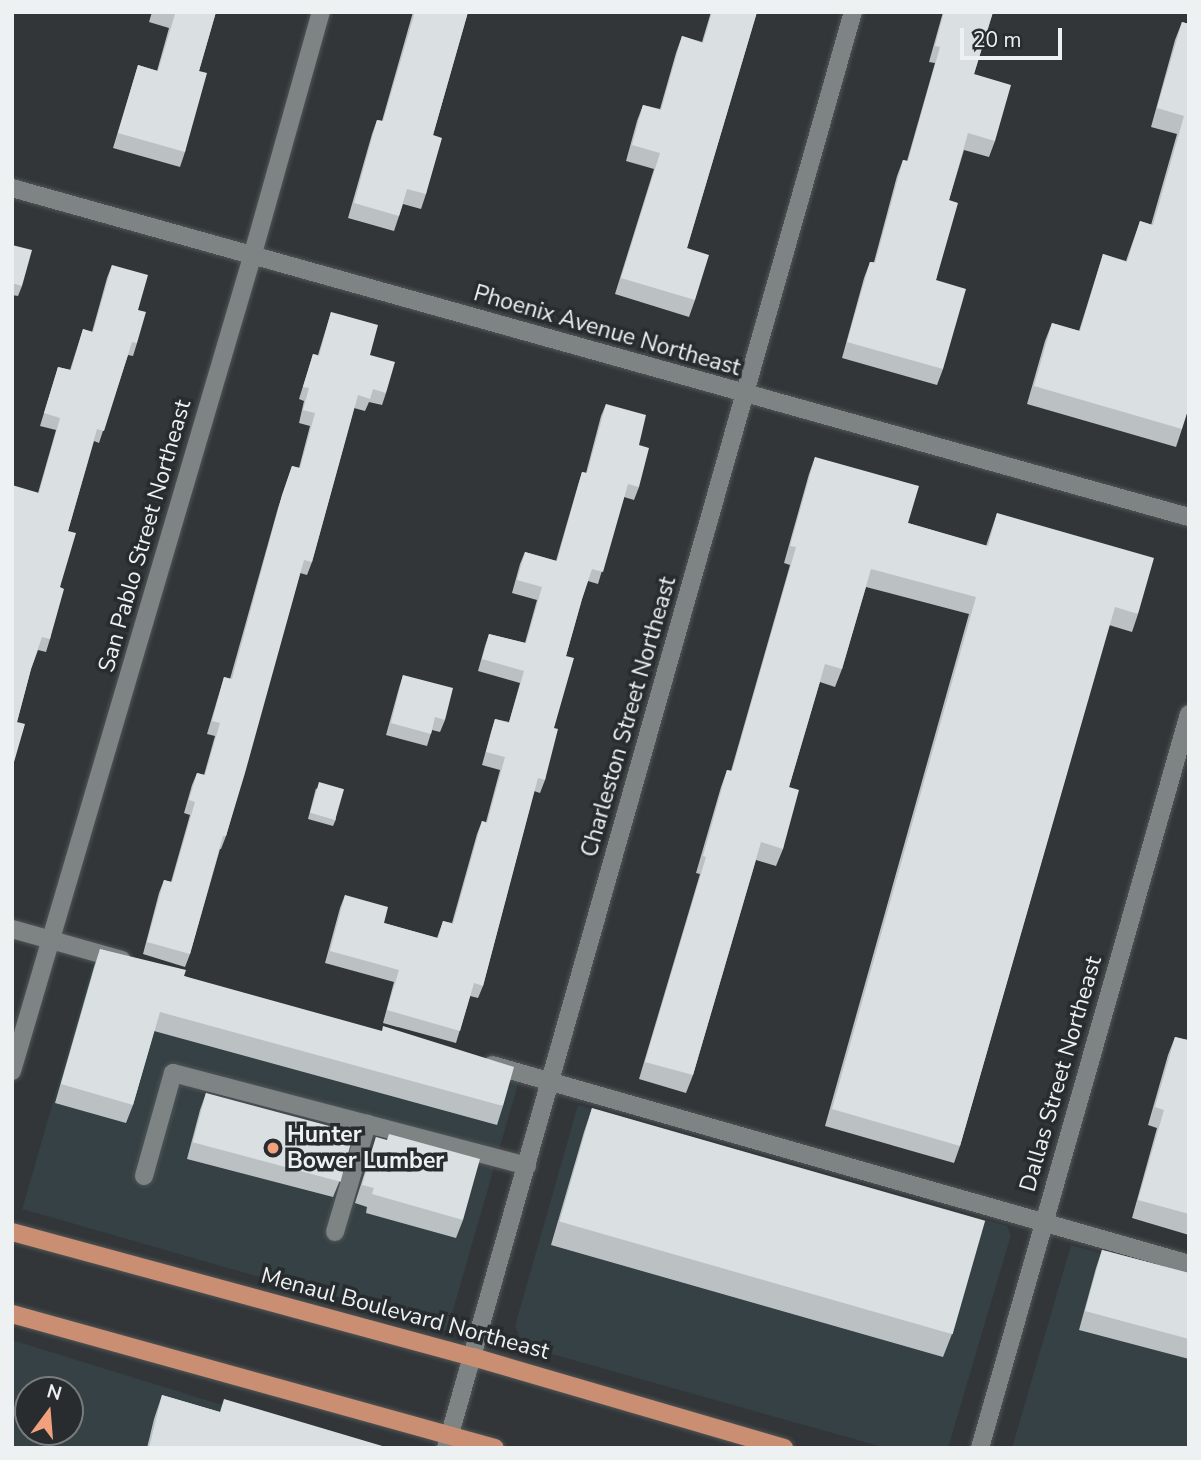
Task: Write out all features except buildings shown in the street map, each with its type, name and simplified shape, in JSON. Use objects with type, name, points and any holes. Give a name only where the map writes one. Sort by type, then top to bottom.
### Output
[{"type":"main road","name":"Menaul Boulevard Northeast","points":[[12,1232],[473,1357],[784,1448]]},
{"type":"main road","points":[[12,1314],[448,1441],[495,1448]]},
{"type":"street","name":"San Pablo Street Northeast","points":[[12,1072],[253,257],[321,12]]},
{"type":"street","name":"Charleston Street Northeast","points":[[448,1441],[853,12]]},
{"type":"street","name":"Phoenix Avenue Northeast","points":[[12,188],[1189,517]]},
{"type":"street","name":"Dallas Street Northeast","points":[[980,1448],[1189,714]]},
{"type":"street","points":[[12,929],[143,966]]},
{"type":"street","points":[[472,1059],[1189,1264]]},
{"type":"street","points":[[144,1176],[173,1073],[527,1166]]},
{"type":"street","points":[[335,1232],[367,1124]]},
{"type":"shaded area","points":[[94,959],[519,1081],[447,1331],[22,1209]]},
{"type":"shaded area","points":[[578,1105],[1007,1226],[1011,1235],[948,1448],[886,1448],[534,1349],[522,1342],[515,1326]]},
{"type":"shaded area","points":[[1071,1245],[1189,1277],[1189,1448],[1012,1448]]},
{"type":"shaded area","points":[[12,1340],[361,1448],[12,1448]]},
{"type":"place","name":"Hunter Bower Lumber","points":[[273,1148]]}]
